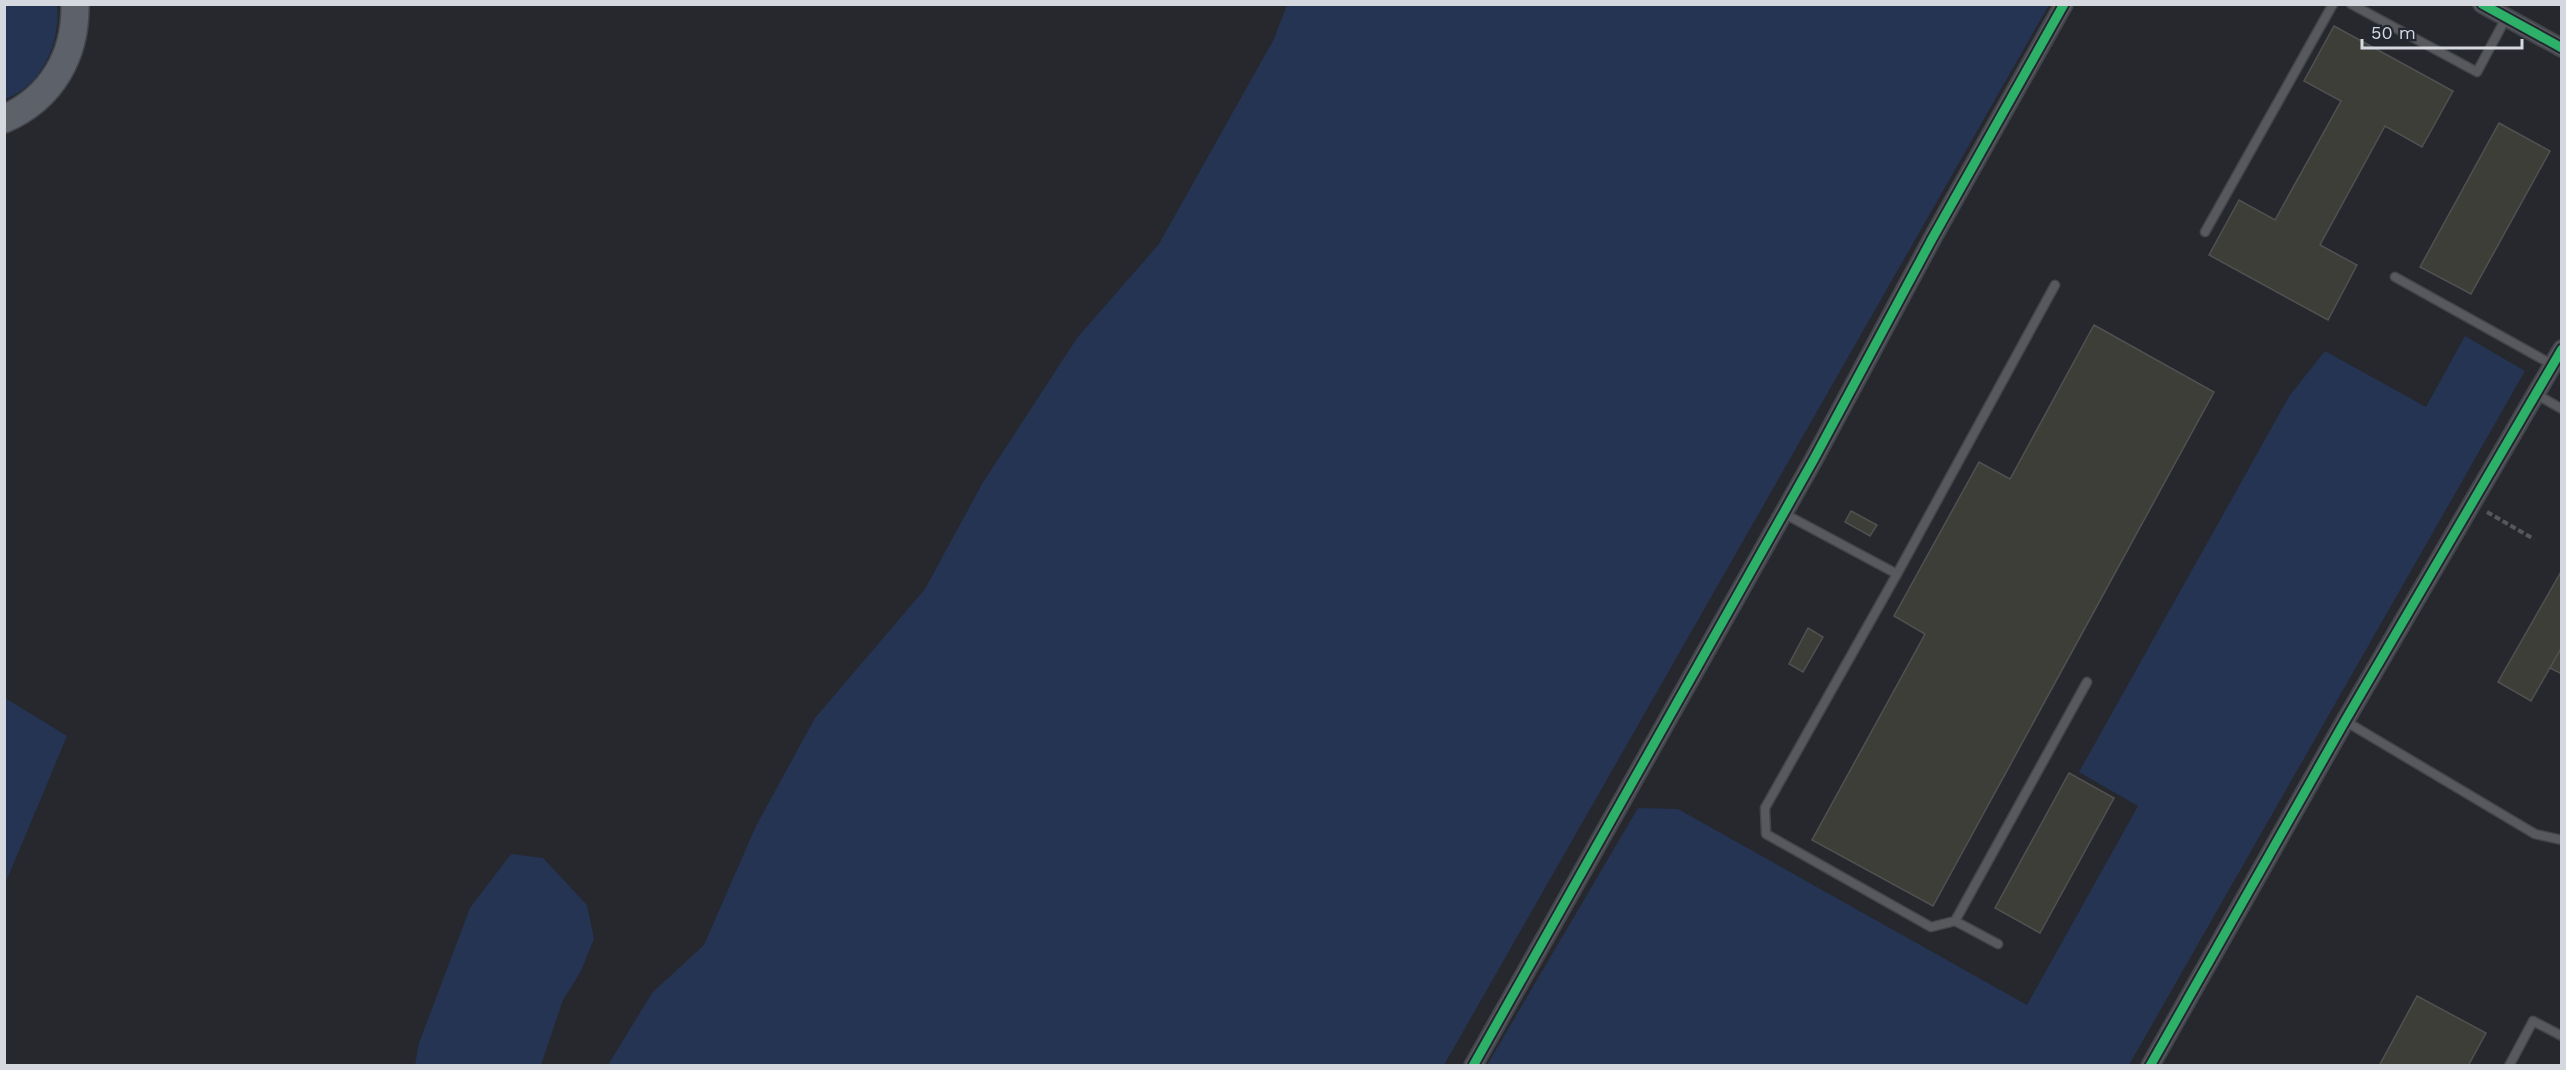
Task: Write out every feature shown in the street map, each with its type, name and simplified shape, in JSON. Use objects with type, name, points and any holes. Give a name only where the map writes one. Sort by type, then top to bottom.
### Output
[{"type":"main road","points":[[4,119],[22,111],[46,92],[63,66],[74,37],[75,4]]},
{"type":"street","points":[[1473,1065],[2064,4]]},
{"type":"street","points":[[2482,4],[2562,48]]},
{"type":"street","points":[[2150,1065],[2470,503],[2562,349]]},
{"type":"lane","points":[[2205,232],[2333,4]]},
{"type":"lane","points":[[2351,4],[2476,72],[2506,18]]},
{"type":"lane","points":[[2395,277],[2553,365]]},
{"type":"lane","points":[[1998,944],[1955,921],[1931,927],[1766,834],[1764,808],[1897,574],[2055,285]]},
{"type":"lane","points":[[2536,394],[2562,409]]},
{"type":"lane","points":[[1782,513],[1897,574]]},
{"type":"lane","points":[[1955,921],[2087,682]]},
{"type":"lane","points":[[2345,721],[2535,834],[2562,840]]},
{"type":"lane","points":[[2509,1065],[2533,1021],[2562,1036]]},
{"type":"path","points":[[2470,503],[2534,539]]},
{"type":"shaded area","points":[[5,4],[57,5],[57,19],[52,48],[39,73],[18,93],[5,99]]},
{"type":"shaded area","points":[[1287,5],[2049,5],[1444,1065],[608,1065],[652,993],[704,945],[756,826],[815,718],[925,589],[982,484],[1077,338],[1159,244],[1274,39]]},
{"type":"shaded area","points":[[2465,336],[2525,371],[2129,1065],[1487,1065],[1638,808],[1678,809],[2027,1005],[2138,806],[2079,772],[2290,395],[2325,351],[2426,407]]},
{"type":"shaded area","points":[[5,698],[67,736],[5,884]]},
{"type":"shaded area","points":[[511,854],[543,858],[587,905],[594,939],[581,971],[563,1000],[541,1065],[415,1065],[419,1043],[470,908]]},
{"type":"building","points":[[2334,26],[2453,91],[2422,147],[2385,126],[2320,245],[2357,265],[2328,320],[2209,255],[2239,200],[2275,220],[2341,101],[2304,81]]},
{"type":"building","points":[[2499,123],[2550,151],[2471,294],[2420,267]]},
{"type":"building","points":[[2094,325],[2214,392],[1933,906],[1812,840],[1925,634],[1894,616],[1979,462],[2010,479]]},
{"type":"building","points":[[1851,511],[1877,525],[1870,536],[1845,522]]},
{"type":"building","points":[[2562,570],[2562,647],[2531,701],[2498,682]]},
{"type":"building","points":[[1808,628],[1823,637],[1803,672],[1789,664]]},
{"type":"building","points":[[2562,647],[2562,674],[2550,668]]},
{"type":"building","points":[[2069,773],[2114,798],[2040,933],[1995,908]]},
{"type":"building","points":[[2417,996],[2486,1033],[2468,1066],[2379,1066]]},
{"type":"cycle path","points":[[1473,1066],[1814,459],[1932,239],[2064,4]]},
{"type":"cycle path","points":[[2482,4],[2562,48]]},
{"type":"cycle path","points":[[2150,1066],[2345,721],[2562,349]]}]
